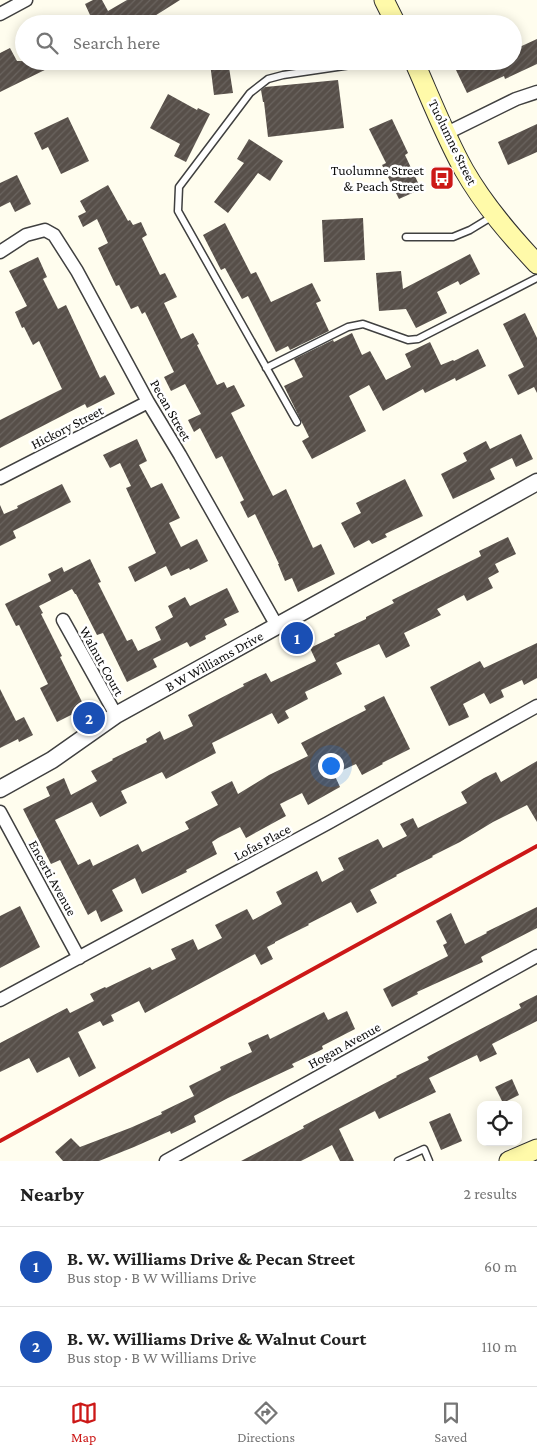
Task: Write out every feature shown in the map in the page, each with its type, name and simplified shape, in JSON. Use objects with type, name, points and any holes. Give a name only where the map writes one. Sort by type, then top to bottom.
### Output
[{"type":"main road","points":[[384,0],[392,15]]},
{"type":"main road","name":"Tuolumne Street","points":[[418,70],[464,169],[494,216],[537,264]]},
{"type":"main road","points":[[509,1161],[537,1149]]},
{"type":"street","points":[[0,14],[26,0]]},
{"type":"street","points":[[446,132],[537,92]]},
{"type":"street","name":"Pecan Street","points":[[0,252],[27,235],[44,230],[54,234],[77,271],[148,402],[277,626]]},
{"type":"street","name":"Hickory Street","points":[[0,478],[148,402]]},
{"type":"street","name":"B W Williams Drive","points":[[0,789],[52,760],[116,716],[537,482]]},
{"type":"street","name":"Walnut Court","points":[[63,620],[116,716]]},
{"type":"street","name":"Lofas Place","points":[[0,1000],[328,823],[537,706]]},
{"type":"street","name":"Encerti Avenue","points":[[0,812],[79,958]]},
{"type":"street","name":"Hogan Avenue","points":[[166,1161],[537,956]]},
{"type":"lane","points":[[297,422],[178,210],[179,187],[250,93],[268,79],[317,70]]},
{"type":"lane","points":[[406,237],[453,237],[470,230],[494,216]]},
{"type":"lane","points":[[266,368],[348,327],[363,324],[408,340],[418,339],[537,278]]},
{"type":"lane","points":[[398,1161],[424,1149],[429,1161]]},
{"type":"building","points":[[93,0],[102,0],[108,11],[127,0],[180,0],[156,15],[90,15],[85,4]]},
{"type":"building","points":[[537,39],[537,64],[505,79],[504,76],[467,93],[456,70],[522,70],[522,46]]},
{"type":"building","points":[[10,48],[15,57],[15,70],[45,70],[0,92],[0,53]]},
{"type":"building","points":[[211,70],[229,70],[233,93],[214,95]]},
{"type":"building","points":[[338,80],[344,128],[268,137],[261,90],[265,87]]},
{"type":"building","points":[[168,94],[197,110],[198,108],[210,114],[186,162],[174,156],[180,144],[150,128]]},
{"type":"building","points":[[68,117],[89,161],[61,174],[48,147],[42,150],[34,133]]},
{"type":"building","points":[[392,119],[408,153],[405,155],[421,189],[399,199],[382,165],[386,163],[369,129]]},
{"type":"building","points":[[537,124],[537,152],[508,165],[498,142]]},
{"type":"building","points":[[249,139],[283,161],[270,181],[258,173],[228,213],[214,202],[244,163],[237,159]]},
{"type":"building","points":[[17,175],[31,204],[15,212],[10,202],[0,207],[0,183]]},
{"type":"building","points":[[108,185],[128,221],[130,220],[133,225],[141,222],[147,235],[142,238],[160,275],[165,273],[177,297],[164,303],[181,339],[193,333],[217,385],[224,382],[227,388],[234,385],[245,406],[231,413],[273,496],[286,489],[313,548],[321,544],[335,574],[298,592],[292,578],[285,581],[255,514],[248,518],[240,502],[244,500],[222,456],[216,459],[200,428],[194,432],[188,420],[201,414],[185,384],[171,391],[164,377],[174,372],[145,312],[142,314],[138,306],[131,309],[119,285],[116,286],[98,248],[108,243],[97,219],[83,227],[78,216],[86,212],[80,201]]},
{"type":"building","points":[[363,218],[365,260],[324,262],[322,220]]},
{"type":"building","points":[[225,223],[251,274],[256,272],[271,302],[312,283],[321,301],[316,303],[329,331],[290,350],[288,346],[276,352],[248,296],[242,299],[225,268],[221,270],[203,235]]},
{"type":"building","points":[[470,254],[480,274],[460,285],[458,281],[437,292],[447,313],[416,328],[406,309],[379,311],[376,273],[401,271],[403,289]]},
{"type":"building","points":[[38,257],[47,277],[43,279],[58,309],[66,305],[100,378],[105,375],[115,394],[87,408],[85,404],[0,448],[0,420],[62,389],[39,341],[33,345],[24,327],[22,328],[15,312],[27,306],[9,271]]},
{"type":"building","points":[[525,313],[537,338],[537,393],[534,387],[518,395],[508,375],[524,367],[503,324]]},
{"type":"building","points":[[352,333],[362,355],[370,351],[386,380],[411,367],[405,354],[430,342],[441,365],[478,349],[486,366],[456,381],[455,378],[425,393],[423,389],[383,411],[369,385],[349,396],[366,431],[312,459],[302,441],[309,437],[284,386],[303,377],[294,359]]},
{"type":"building","points":[[521,434],[533,459],[516,467],[512,458],[490,469],[495,479],[453,499],[441,474],[467,461],[463,453],[486,441],[490,449]]},
{"type":"building","points":[[137,439],[147,461],[139,465],[151,488],[162,483],[180,518],[169,523],[181,547],[197,539],[208,561],[190,570],[189,568],[171,576],[166,566],[135,582],[128,567],[156,553],[126,488],[131,486],[120,463],[110,468],[103,455]]},
{"type":"building","points":[[405,479],[423,516],[385,534],[387,537],[372,544],[369,540],[354,548],[341,523],[361,513],[356,503]]},
{"type":"building","points":[[62,484],[71,502],[13,531],[16,538],[0,546],[0,505],[4,514]]},
{"type":"building","points":[[508,537],[516,554],[495,564],[499,572],[488,578],[493,588],[467,601],[464,595],[437,609],[441,615],[404,633],[410,646],[386,658],[379,644],[336,663],[342,674],[305,692],[308,699],[285,711],[289,718],[278,724],[272,713],[212,743],[216,753],[166,779],[162,772],[121,791],[127,803],[100,817],[92,802],[55,820],[78,865],[90,859],[93,866],[138,844],[142,852],[189,829],[185,822],[218,805],[211,792],[232,781],[238,794],[269,775],[308,756],[301,743],[366,710],[364,706],[384,696],[410,749],[362,775],[356,764],[334,774],[340,787],[308,805],[302,793],[280,804],[286,816],[246,838],[240,827],[218,838],[212,842],[217,854],[186,870],[187,872],[142,894],[135,878],[112,890],[123,911],[101,922],[96,910],[88,915],[60,860],[51,864],[23,809],[50,796],[46,787],[64,778],[71,795],[97,781],[91,771],[147,742],[146,739],[160,731],[164,740],[193,726],[188,715],[244,686],[243,684],[266,673],[271,682],[316,661],[310,648],[394,603],[392,600],[481,556],[479,551]]},
{"type":"building","points":[[90,559],[101,582],[98,583],[127,641],[132,639],[138,651],[161,640],[155,627],[173,617],[168,606],[185,597],[190,606],[227,588],[239,612],[224,619],[227,625],[205,636],[206,639],[190,647],[187,642],[153,659],[157,667],[127,682],[103,633],[97,635],[72,589],[39,606],[43,613],[41,614],[62,656],[60,657],[85,708],[57,722],[40,688],[48,684],[19,625],[16,626],[5,604],[51,581],[48,574],[62,567],[64,572]]},
{"type":"building","points":[[537,643],[537,678],[524,685],[522,680],[501,690],[504,697],[490,704],[484,693],[463,704],[469,717],[449,726],[430,687],[480,661],[484,668]]},
{"type":"building","points":[[0,689],[16,721],[24,717],[33,735],[19,742],[18,739],[0,748]]},
{"type":"building","points":[[537,761],[537,822],[527,805],[370,890],[377,903],[357,913],[351,902],[275,942],[267,947],[273,959],[261,965],[255,954],[145,1013],[139,1001],[111,1015],[114,1021],[103,1026],[100,1021],[78,1032],[96,1068],[79,1077],[69,1057],[37,1073],[29,1058],[0,1072],[0,1043],[67,1008],[70,1013],[94,1001],[90,994],[150,967],[152,970],[176,959],[171,949],[193,939],[198,950],[222,938],[215,925],[247,909],[253,920],[282,904],[276,892],[317,871],[322,882],[344,870],[338,858],[378,839],[383,848],[407,836],[400,824],[413,818],[418,828],[467,803],[461,792],[484,778],[496,772],[501,782]]},
{"type":"building","points":[[20,906],[40,947],[0,968],[0,916]]},
{"type":"building","points":[[537,907],[537,928],[481,957],[483,962],[417,992],[418,994],[392,1007],[383,989],[448,956],[443,945],[447,943],[436,921],[451,913],[465,944]]},
{"type":"building","points":[[537,995],[537,1021],[492,1044],[497,1054],[480,1062],[477,1055],[429,1078],[436,1092],[379,1119],[375,1111],[339,1129],[354,1161],[340,1161],[332,1145],[301,1161],[241,1161],[396,1076],[429,1060],[427,1057],[521,1008],[519,1004]]},
{"type":"building","points":[[347,1011],[355,1029],[322,1046],[323,1049],[292,1064],[294,1067],[194,1116],[196,1122],[171,1134],[170,1131],[99,1161],[63,1161],[55,1152],[71,1138],[80,1147],[162,1114],[161,1112],[194,1096],[189,1086],[221,1070],[220,1067],[252,1052],[248,1043],[268,1034],[270,1039],[324,1012],[328,1020]]},
{"type":"building","points":[[512,1079],[519,1095],[507,1101],[502,1101],[495,1087]]},
{"type":"building","points":[[450,1113],[462,1141],[441,1150],[429,1122]]},
{"type":"railway","points":[[0,1141],[537,846]]},
{"type":"place","name":"Tuolumne Street & Peach Street","points":[[442,178]]},
{"type":"place","name":"B. W. Williams Drive & Pecan Street","points":[[297,638]]},
{"type":"place","name":"B. W. Williams Drive & Walnut Court","points":[[89,718]]}]
